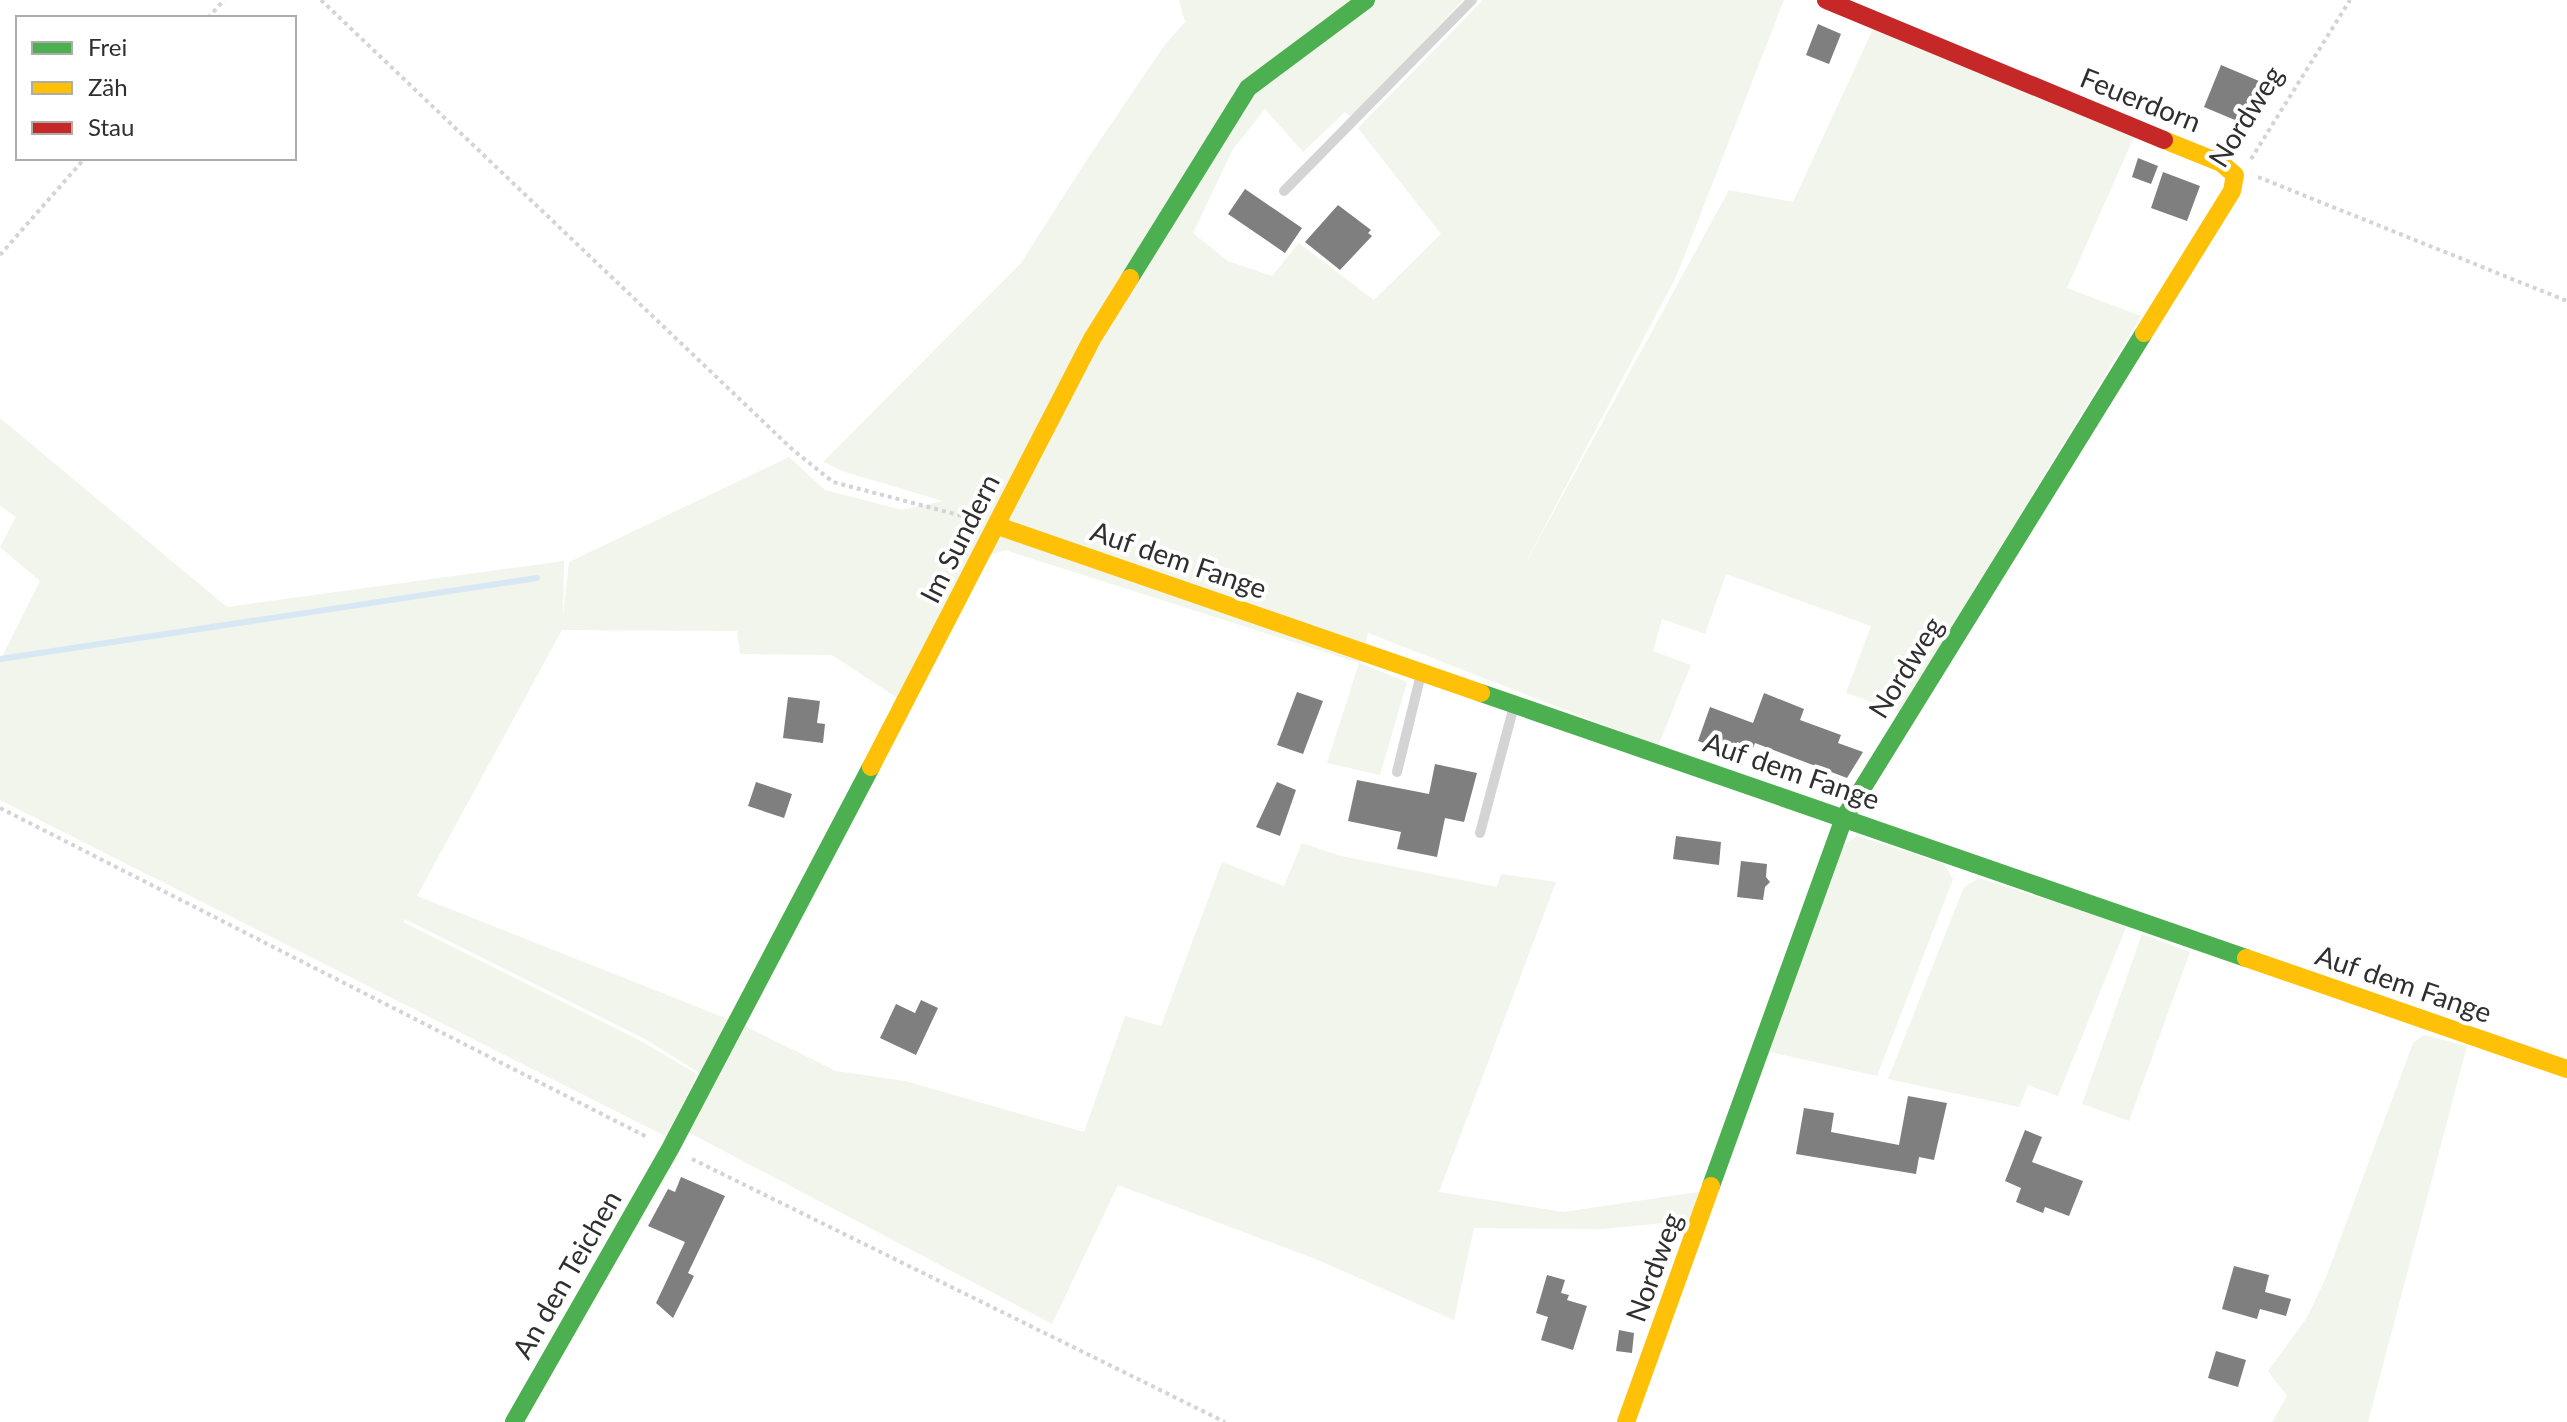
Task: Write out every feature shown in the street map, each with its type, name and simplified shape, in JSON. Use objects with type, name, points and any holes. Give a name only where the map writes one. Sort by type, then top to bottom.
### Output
[{"type":"street","name":"Im Sundern","points":[[669,1151],[998,526],[1092,339],[1248,88],[1366,0]]},
{"type":"street","name":"Feuerdorn","points":[[1826,0],[2221,163],[2235,175]]},
{"type":"street","name":"Nordweg","points":[[1626,1422],[1844,818],[2232,191],[2235,175]]},
{"type":"street","name":"Auf dem Fange","points":[[998,526],[2567,1069]]},
{"type":"street","name":"An den Teichen","points":[[514,1422],[669,1151]]},
{"type":"lane","points":[[1284,191],[1472,0]]},
{"type":"lane","points":[[1397,772],[1421,672]]},
{"type":"lane","points":[[1480,833],[1515,704]]},
{"type":"path","points":[[210,16],[224,0]]},
{"type":"path","points":[[321,0],[782,439],[833,482],[998,526]]},
{"type":"path","name":"Nordweg","points":[[2235,175],[2251,159],[2350,0]]},
{"type":"path","points":[[0,255],[83,160]]},
{"type":"path","points":[[2235,175],[2263,177],[2567,301]]},
{"type":"path","points":[[0,808],[669,1151],[1225,1422]]},
{"type":"shaded area","points":[[1179,0],[1463,0],[1352,118],[1345,112],[1303,152],[1265,109],[1233,149],[1193,233],[1228,261],[1272,276],[1299,243],[1374,300],[1441,234],[1358,128],[1483,0],[1784,0],[1676,277],[1517,579],[1729,190],[1793,202],[1874,27],[2134,137],[2067,288],[2141,316],[1900,712],[1846,693],[1871,626],[1726,574],[1705,634],[1662,619],[1653,651],[1691,665],[1658,746],[1368,633],[1360,663],[1407,682],[1380,775],[1327,763],[1359,663],[1005,550],[967,563],[899,699],[832,655],[740,654],[737,631],[562,630],[417,896],[743,1025],[836,1071],[905,1081],[1084,1132],[1125,1016],[1161,1026],[1222,862],[1284,886],[1302,843],[1341,856],[1497,887],[1501,874],[1556,882],[1439,1192],[1563,1212],[1705,1191],[1694,1220],[1603,1229],[1474,1228],[1454,1320],[1318,1260],[1118,1185],[1052,1324],[686,1131],[712,1081],[645,1039],[405,919],[403,922],[641,1041],[697,1074],[667,1137],[0,800],[0,661],[40,581],[0,547],[16,517],[0,506],[0,418],[227,607],[564,561],[563,616],[569,562],[789,457],[825,490],[902,510],[943,501],[845,472],[823,462],[1021,263],[1164,46],[1185,22]]},
{"type":"shaded area","points":[[1858,836],[1944,864],[1953,879],[1877,1076],[1766,1051],[1844,844]]},
{"type":"shaded area","points":[[1979,878],[2127,925],[2058,1096],[2028,1085],[2019,1107],[1888,1079],[1964,887]]},
{"type":"shaded area","points":[[2142,934],[2190,952],[2129,1121],[2082,1104]]},
{"type":"shaded area","points":[[2424,1035],[2467,1046],[2368,1422],[2272,1422],[2287,1396],[2268,1371],[2306,1319],[2325,1280],[2413,1043]]},
{"type":"building","points":[[1818,24],[1841,34],[1829,64],[1806,55]]},
{"type":"building","points":[[2221,65],[2259,81],[2242,123],[2204,107]]},
{"type":"building","points":[[2138,158],[2158,166],[2151,184],[2132,177]]},
{"type":"building","points":[[2163,172],[2200,186],[2187,221],[2151,208]]},
{"type":"building","points":[[1245,189],[1302,228],[1285,253],[1228,214]]},
{"type":"building","points":[[1338,205],[1371,230],[1368,233],[1372,236],[1340,270],[1305,242]]},
{"type":"building","points":[[1297,692],[1323,701],[1303,754],[1277,745]]},
{"type":"building","points":[[1764,693],[1804,709],[1800,720],[1841,735],[1838,743],[1863,752],[1847,778],[1755,743],[1753,748],[1737,742],[1733,754],[1698,741],[1710,707],[1753,723]]},
{"type":"building","points":[[788,697],[820,701],[817,723],[825,724],[823,743],[783,738]]},
{"type":"building","points":[[1435,764],[1477,773],[1464,822],[1445,818],[1437,857],[1397,849],[1401,832],[1348,821],[1357,780],[1429,794]]},
{"type":"building","points":[[756,782],[792,794],[784,818],[748,806]]},
{"type":"building","points":[[1277,782],[1296,790],[1280,836],[1256,827]]},
{"type":"building","points":[[1676,836],[1721,842],[1719,865],[1673,859]]},
{"type":"building","points":[[1741,861],[1767,864],[1766,877],[1770,882],[1765,887],[1763,900],[1737,897]]},
{"type":"building","points":[[921,1000],[938,1008],[916,1055],[880,1038],[896,1004],[915,1013]]},
{"type":"building","points":[[1908,1096],[1947,1103],[1934,1160],[1919,1157],[1916,1174],[1796,1154],[1804,1108],[1834,1113],[1831,1132],[1899,1145]]},
{"type":"building","points":[[2025,1130],[2042,1137],[2032,1162],[2083,1181],[2069,1216],[2045,1207],[2043,1213],[2016,1202],[2021,1188],[2005,1181]]},
{"type":"building","points":[[681,1177],[725,1196],[688,1273],[694,1276],[673,1318],[656,1303],[685,1242],[648,1226],[668,1189],[675,1192]]},
{"type":"building","points":[[2234,1266],[2269,1275],[2265,1292],[2291,1299],[2286,1316],[2260,1309],[2257,1319],[2222,1309]]},
{"type":"building","points":[[1547,1275],[1565,1280],[1561,1293],[1569,1295],[1567,1300],[1587,1306],[1573,1350],[1541,1340],[1548,1317],[1536,1313]]},
{"type":"building","points":[[1619,1330],[1634,1333],[1632,1353],[1616,1351]]},
{"type":"building","points":[[2216,1351],[2246,1360],[2238,1387],[2208,1378]]},
{"type":"waterway","points":[[0,659],[537,578]]},
{"type":"traffic: fast","points":[[1130,278],[1248,88],[1366,0]]},
{"type":"traffic: fast","points":[[1711,1186],[1844,818],[2144,333]]},
{"type":"traffic: fast","points":[[1481,693],[2246,958]]},
{"type":"traffic: fast","points":[[514,1422],[670,1149],[871,767]]},
{"type":"traffic: slow","points":[[2144,333],[2232,191],[2235,175],[2221,163],[2164,140]]},
{"type":"traffic: slow","points":[[871,767],[1092,339],[1130,278]]},
{"type":"traffic: slow","points":[[998,526],[1481,693]]},
{"type":"traffic: slow","points":[[2246,958],[2567,1069]]},
{"type":"traffic: slow","points":[[1626,1422],[1711,1186]]},
{"type":"traffic: jam","points":[[1826,0],[2164,140]]}]
